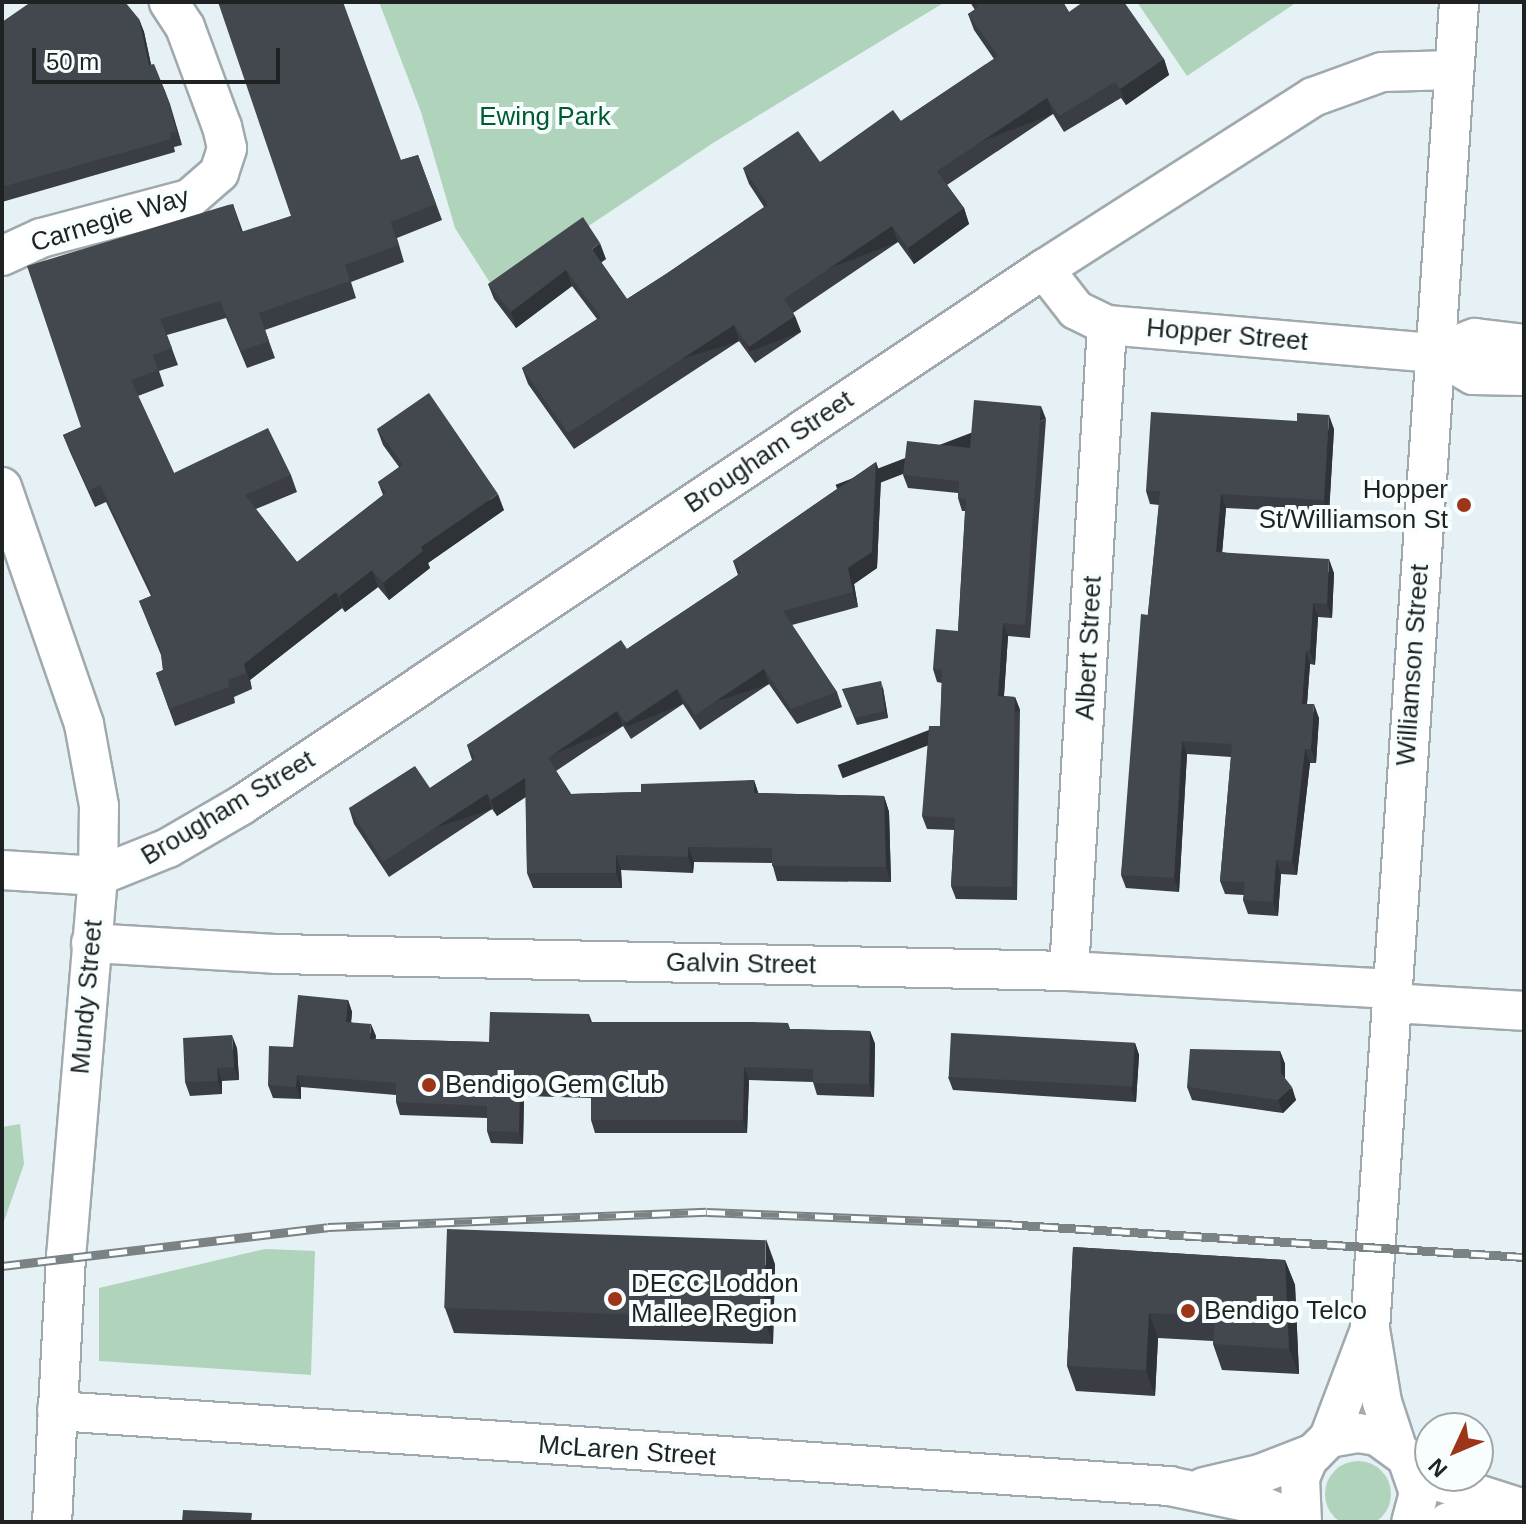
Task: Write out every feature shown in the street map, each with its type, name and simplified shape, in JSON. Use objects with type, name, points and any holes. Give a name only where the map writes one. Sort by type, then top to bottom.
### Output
[{"type":"street","name":"Carnegie Way","points":[[2,256],[41,238],[189,199],[219,173],[227,148],[222,127],[185,27],[169,2]]},
{"type":"street","name":"Williamson Street","points":[[1406,1461],[1382,1402],[1370,1329],[1459,2]]},
{"type":"street","name":"Brougham Street","points":[[98,876],[139,863],[242,805],[1044,269],[1329,89],[1382,72],[1454,70]]},
{"type":"street","name":"Hopper Street","points":[[1044,269],[1076,310],[1107,325],[1435,353],[1473,375],[1524,376]]},
{"type":"street","name":"Albert Street","points":[[1069,971],[1107,325]]},
{"type":"street","name":"Hopper Street","points":[[1435,353],[1475,338],[1524,344]]},
{"type":"street","name":"Mundy Street","points":[[2,487],[65,662],[94,763],[98,876],[57,1411],[52,1522]]},
{"type":"street","points":[[2,870],[98,876]]},
{"type":"street","name":"Galvin Street","points":[[91,943],[277,954],[1069,971],[1391,996],[1524,1011]]},
{"type":"street","name":"Williamson Street","points":[[1301,1522],[1300,1478],[1322,1446],[1370,1329]]},
{"type":"street","name":"McLaren Street","points":[[57,1411],[1198,1488],[1301,1522]]},
{"type":"street","name":"McLaren Street","points":[[1198,1488],[1260,1474],[1358,1433],[1406,1461]]},
{"type":"street","points":[[1406,1461],[1517,1509]]},
{"type":"street","points":[[1406,1461],[1419,1493],[1411,1522]]},
{"type":"street","points":[[1448,1522],[1517,1509]]},
{"type":"green space","name":"Ewing Park","points":[[379,2],[945,2],[713,143],[494,289],[455,228],[421,112]]},
{"type":"green space","points":[[1137,2],[1297,2],[1187,76]]},
{"type":"green space","points":[[20,1124],[24,1164],[2,1227],[2,1127]]},
{"type":"green space","points":[[265,1249],[315,1251],[311,1375],[99,1361],[99,1288]]},
{"type":"green space","points":[[1351,1461],[1365,1461],[1377,1466],[1386,1475],[1391,1494],[1389,1507],[1382,1518],[1365,1527],[1351,1527],[1339,1522],[1330,1513],[1325,1501],[1325,1487],[1330,1475],[1339,1466]]},
{"type":"building","points":[[31,2],[125,2],[139,19],[149,65],[154,64],[165,91],[177,132],[170,133],[171,139],[2,187],[2,22]]},
{"type":"building","points":[[218,2],[343,2],[401,160],[418,155],[436,204],[391,222],[398,245],[345,265],[350,281],[259,313],[269,341],[241,351],[220,301],[160,319],[172,348],[153,355],[158,370],[131,380],[174,473],[268,428],[291,475],[245,495],[297,562],[386,493],[378,482],[403,465],[377,429],[429,393],[498,494],[421,547],[423,551],[383,583],[372,570],[339,596],[336,592],[244,664],[246,673],[228,680],[229,687],[169,709],[156,673],[163,670],[161,651],[139,601],[153,595],[100,485],[89,491],[63,435],[81,427],[27,266],[233,204],[241,232],[291,216]]},
{"type":"building","points":[[974,2],[1063,2],[1069,12],[1083,2],[1124,2],[1164,59],[1120,89],[1115,82],[1059,116],[1047,98],[937,171],[964,208],[908,248],[892,226],[784,299],[795,316],[749,347],[734,325],[568,433],[522,368],[601,317],[566,270],[511,312],[488,284],[583,217],[600,243],[592,249],[627,299],[768,205],[743,168],[798,131],[820,162],[893,110],[901,121],[998,56],[968,14],[978,7]]},
{"type":"building","points":[[974,400],[1041,406],[1025,625],[1003,623],[998,696],[1015,697],[1012,887],[951,886],[955,818],[922,816],[929,726],[940,726],[942,670],[933,669],[936,629],[958,631],[966,499],[958,498],[959,481],[903,475],[907,441],[970,448]]},
{"type":"building","points":[[1151,412],[1297,421],[1297,413],[1329,415],[1324,500],[1221,494],[1216,552],[1329,559],[1327,604],[1313,603],[1310,651],[1306,651],[1302,704],[1314,704],[1311,749],[1305,749],[1292,861],[1276,860],[1273,902],[1243,900],[1245,882],[1220,881],[1232,744],[1182,741],[1174,878],[1121,875],[1141,614],[1148,615],[1160,491],[1146,491]]},
{"type":"building","points":[[876,462],[872,552],[848,568],[853,592],[783,611],[837,692],[791,709],[764,669],[695,715],[677,689],[626,723],[617,711],[548,758],[571,794],[641,792],[641,784],[754,780],[754,793],[884,796],[886,867],[772,866],[772,848],[688,847],[688,857],[616,855],[616,873],[527,873],[525,778],[491,800],[487,794],[383,862],[349,808],[415,766],[430,788],[475,758],[467,745],[621,640],[627,649],[741,573],[733,561]]},
{"type":"building","points":[[881,681],[885,711],[855,718],[842,689]]},
{"type":"building","points":[[298,995],[348,1000],[346,1022],[371,1024],[370,1039],[489,1042],[490,1012],[589,1014],[588,1022],[788,1023],[788,1029],[870,1031],[869,1084],[813,1083],[813,1069],[744,1067],[743,1120],[591,1120],[591,1086],[520,1084],[519,1132],[487,1131],[487,1106],[396,1102],[396,1083],[297,1075],[296,1087],[268,1085],[269,1046],[293,1047]]},
{"type":"building","points":[[951,1033],[1135,1043],[1132,1087],[949,1077]]},
{"type":"building","points":[[232,1035],[234,1067],[217,1068],[218,1081],[185,1082],[183,1038]]},
{"type":"building","points":[[1190,1049],[1280,1051],[1281,1073],[1292,1087],[1278,1100],[1187,1087]]},
{"type":"building","name":"DECC Loddon Mallee Region","points":[[447,1229],[766,1240],[763,1319],[444,1308]]},
{"type":"building","name":"Bendigo Telco","points":[[1073,1247],[1285,1260],[1289,1349],[1213,1344],[1215,1316],[1149,1313],[1146,1370],[1067,1366]]},
{"type":"building","points":[[183,1510],[252,1513],[251,1522],[182,1522]]},
{"type":"railway","points":[[2,1266],[328,1227],[707,1212],[1004,1224],[1524,1257]]},
{"type":"place","name":"Hopper St/Williamson St","points":[[1464,505]]},
{"type":"place","name":"Bendigo Gem Club","points":[[429,1085]]},
{"type":"place","name":"DECC Loddon Mallee Region","points":[[615,1299]]},
{"type":"place","name":"Bendigo Telco","points":[[1188,1311]]}]
